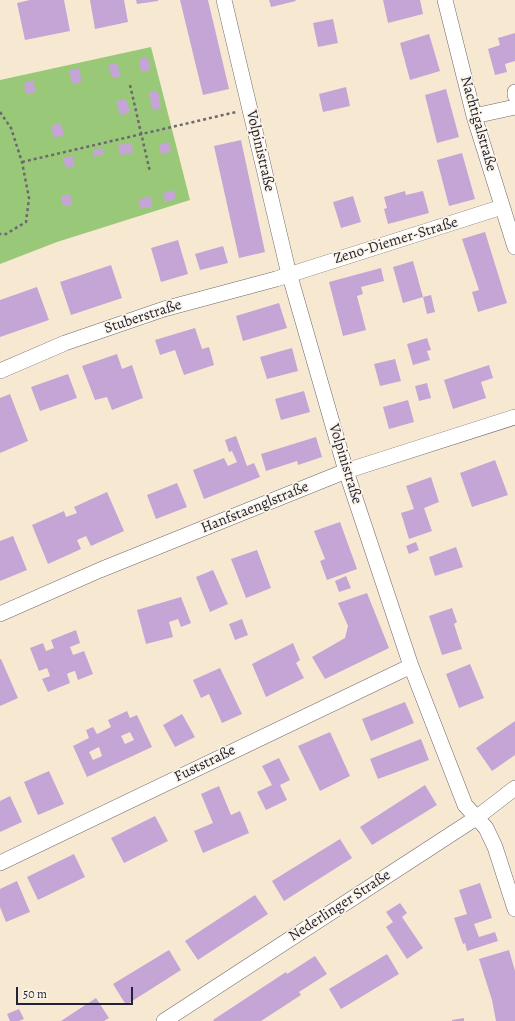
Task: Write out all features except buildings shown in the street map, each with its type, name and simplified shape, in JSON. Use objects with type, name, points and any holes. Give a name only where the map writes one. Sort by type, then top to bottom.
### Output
[{"type":"street","name":"Volpinistraße","points":[[224,0],[289,274],[346,471],[411,666],[465,805],[486,828],[495,847],[515,909]]},
{"type":"street","name":"Nachtigalstraße","points":[[445,0],[474,116],[515,248]]},
{"type":"street","points":[[474,116],[515,107]]},
{"type":"street","name":"Zeno-Diemer-Straße","points":[[289,274],[502,207]]},
{"type":"street","name":"Stuberstraße","points":[[0,371],[65,343],[164,309],[276,279],[289,274]]},
{"type":"street","name":"Hanfstaenglstraße","points":[[0,614],[100,570],[346,471],[515,416]]},
{"type":"street","name":"Fuststraße","points":[[0,863],[411,666]]},
{"type":"street","name":"Nederlinger Straße","points":[[164,1021],[476,818],[515,788]]},
{"type":"path","points":[[130,85],[150,172]]},
{"type":"path","points":[[22,162],[250,108]]},
{"type":"path","points":[[0,112],[11,128],[22,162],[29,198],[26,222],[6,234],[0,234]]},
{"type":"green space","points":[[151,47],[190,200],[57,242],[0,264],[0,80]]}]
